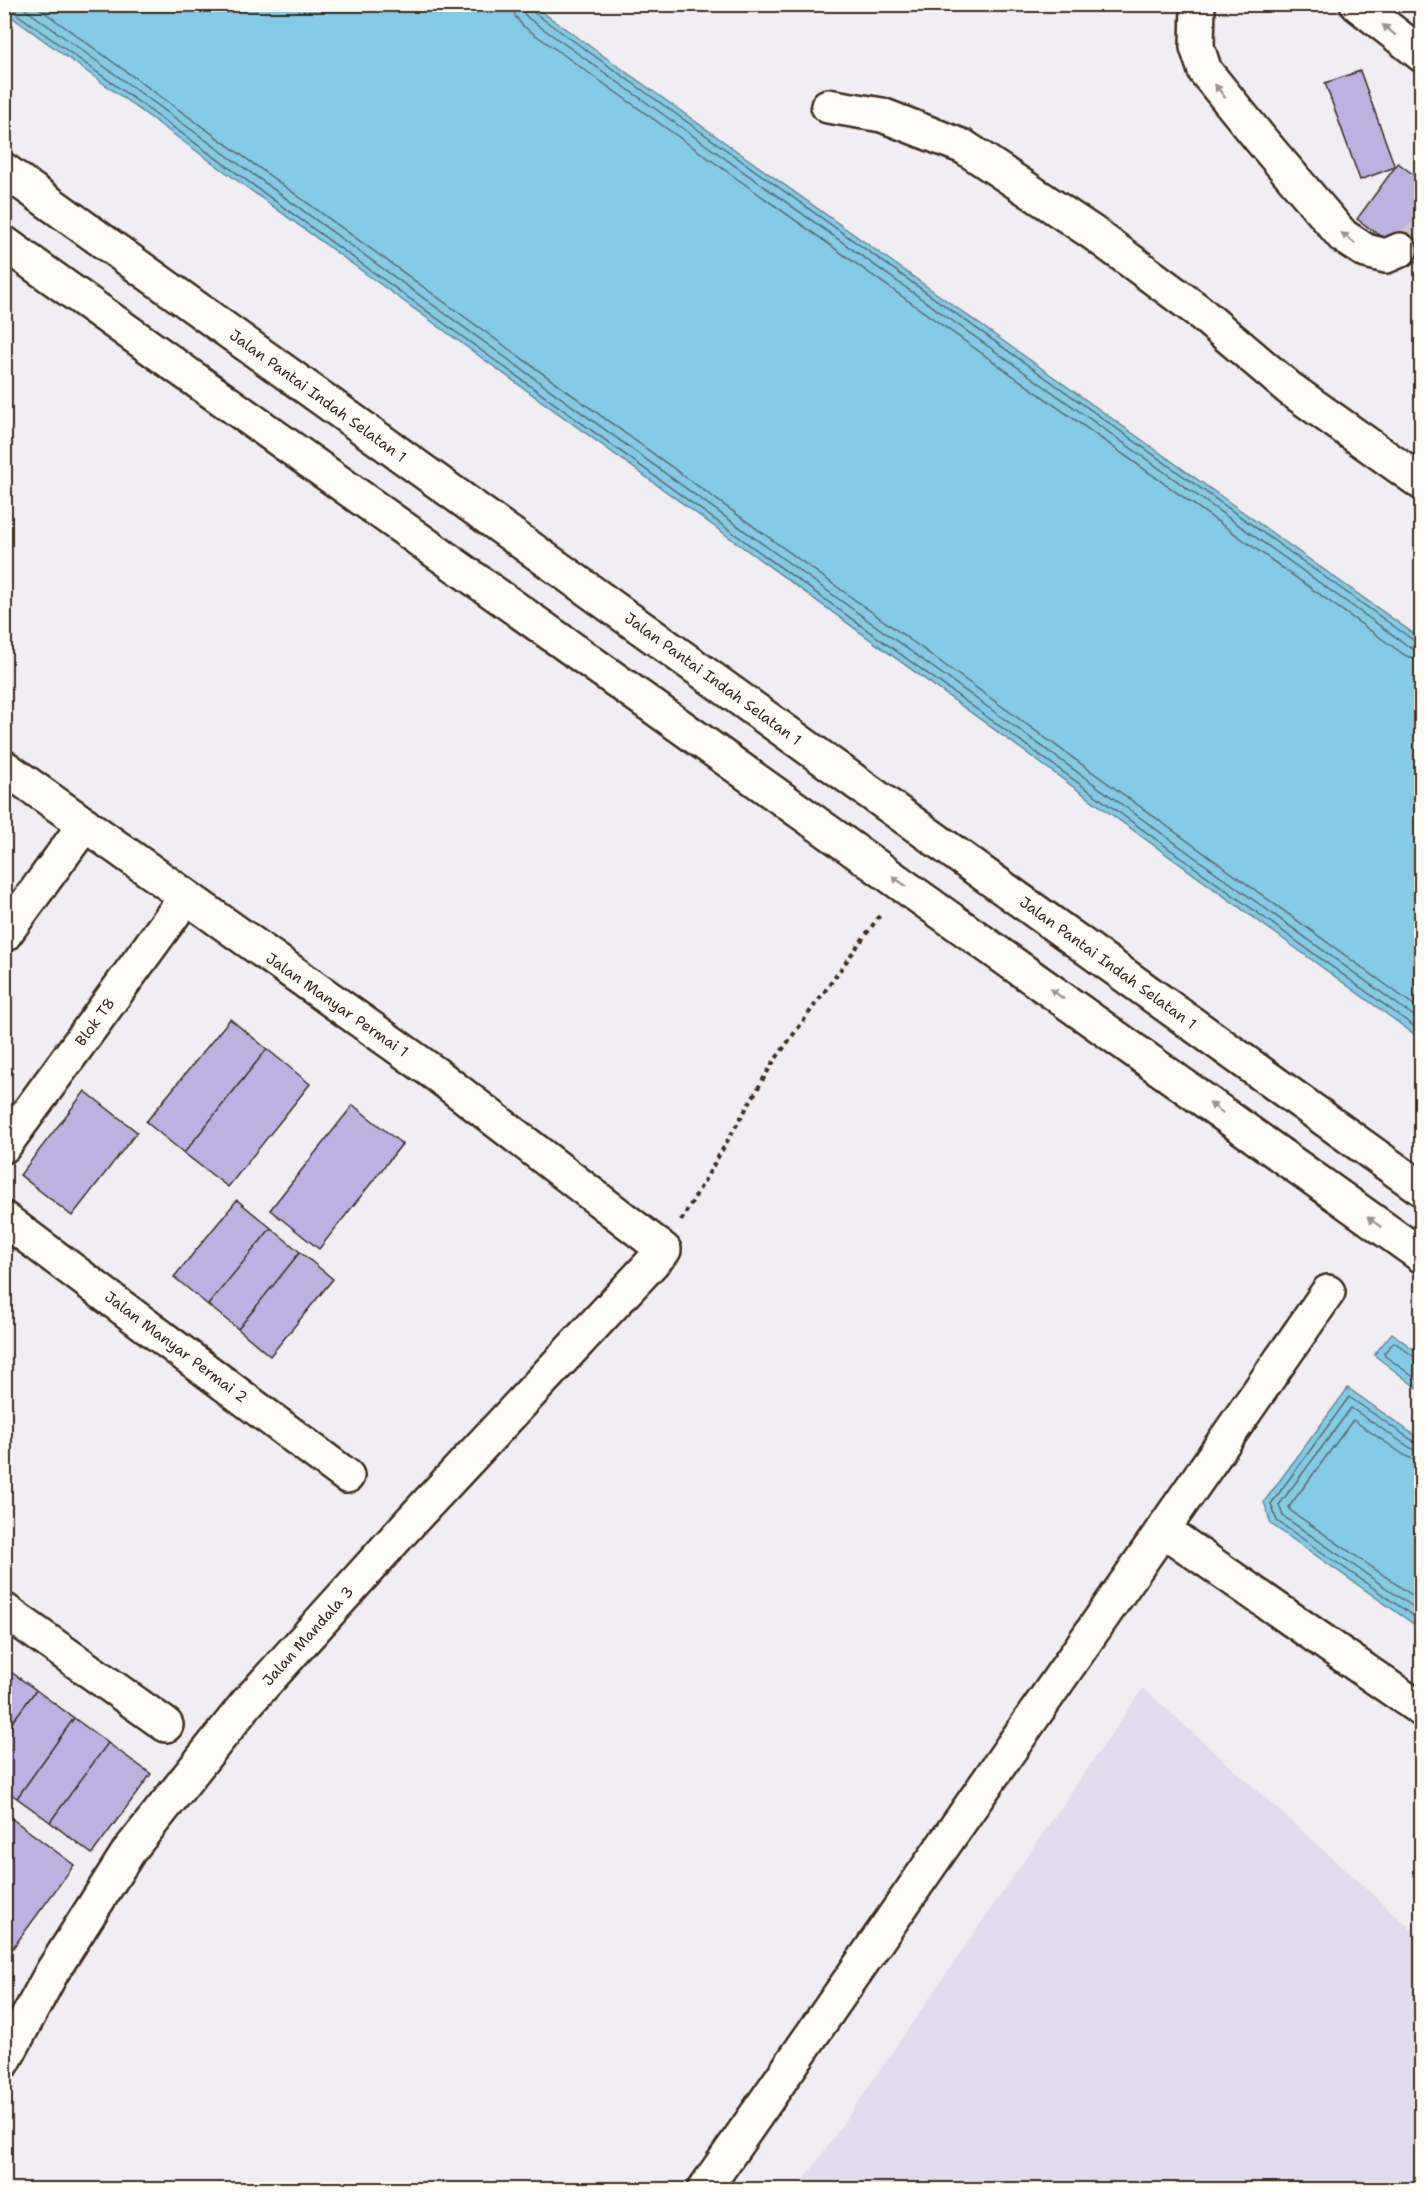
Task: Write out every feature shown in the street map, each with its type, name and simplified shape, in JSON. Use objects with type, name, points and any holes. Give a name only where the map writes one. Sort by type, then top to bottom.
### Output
[{"type":"main road","points":[[1198,4],[1197,47],[1205,71],[1229,102],[1343,236],[1366,251],[1386,256],[1400,250]]},
{"type":"main road","points":[[1357,4],[1422,55]]},
{"type":"main road","points":[[828,106],[882,115],[964,147],[1112,247],[1197,310],[1290,389],[1422,483]]},
{"type":"main road","name":"Jalan Pantai Indah Selatan 1","points":[[4,170],[1422,1189]]},
{"type":"main road","points":[[4,243],[1422,1256]]},
{"type":"main road","name":"Jalan Manyar Permai 1","points":[[4,767],[437,1076],[664,1250]]},
{"type":"main road","points":[[4,935],[85,824]]},
{"type":"main road","name":"Blok T8","points":[[4,1146],[186,897]]},
{"type":"main road","name":"Jalan Manyar Permai 2","points":[[4,1219],[346,1476]]},
{"type":"main road","name":"Jalan Mandala 3","points":[[4,2061],[52,1972],[129,1851],[247,1703],[413,1519],[664,1250]]},
{"type":"main road","points":[[704,2190],[1328,1292]]},
{"type":"main road","points":[[1163,1530],[1422,1710]]},
{"type":"main road","points":[[4,1610],[166,1725]]},
{"type":"path","points":[[664,1250],[772,1064],[880,915]]},
{"type":"shaded area","points":[[1143,1688],[1421,1938],[1421,2189],[798,2189]]},
{"type":"water","points":[[5,4],[532,5],[1421,639],[1421,1039],[5,12]]},
{"type":"water","points":[[1392,1333],[1421,1355],[1421,1391],[1374,1355]]},
{"type":"water","points":[[1348,1388],[1421,1440],[1421,1629],[1271,1524],[1264,1502]]},
{"type":"building","points":[[1360,71],[1395,167],[1360,180],[1325,83]]},
{"type":"building","points":[[1398,163],[1422,181],[1422,266],[1357,219]]},
{"type":"building","points":[[230,1019],[267,1049],[184,1153],[146,1122]]},
{"type":"building","points":[[267,1049],[310,1084],[228,1187],[184,1153]]},
{"type":"building","points":[[85,1091],[137,1132],[72,1216],[20,1175]]},
{"type":"building","points":[[353,1105],[402,1144],[319,1249],[270,1210]]},
{"type":"building","points":[[237,1200],[271,1228],[208,1305],[174,1277]]},
{"type":"building","points":[[271,1228],[300,1252],[238,1329],[208,1305]]},
{"type":"building","points":[[300,1252],[333,1279],[270,1356],[238,1329]]},
{"type":"building","points":[[4,1667],[36,1690],[4,1733]]},
{"type":"building","points":[[36,1690],[74,1718],[17,1798],[4,1789],[4,1733]]},
{"type":"building","points":[[74,1718],[108,1743],[50,1822],[17,1798]]},
{"type":"building","points":[[108,1743],[151,1774],[92,1854],[50,1822]]},
{"type":"building","points":[[11,1818],[74,1865],[4,1960],[4,1827]]},
{"type":"tunnel","points":[[1400,250],[1422,237]]}]
